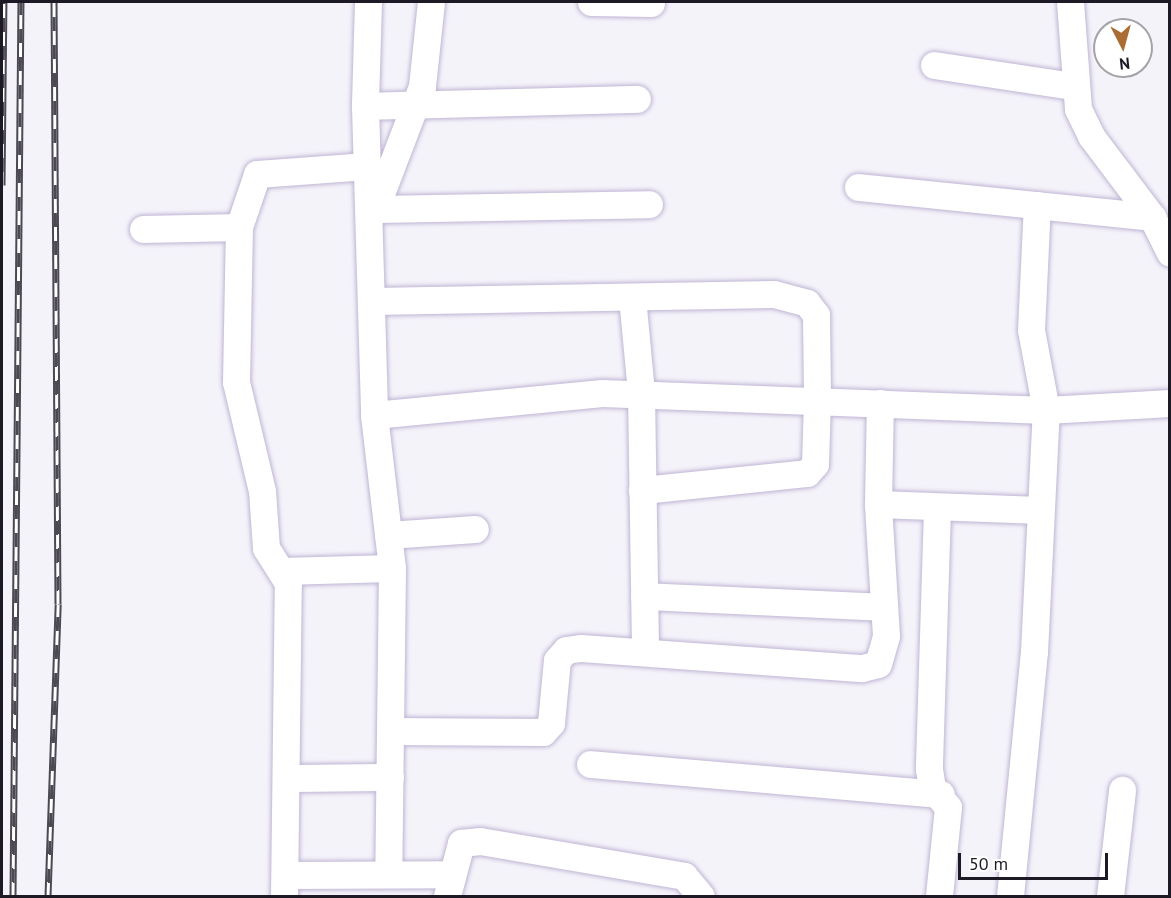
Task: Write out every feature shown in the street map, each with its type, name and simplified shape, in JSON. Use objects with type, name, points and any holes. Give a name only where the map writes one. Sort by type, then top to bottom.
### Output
[{"type":"street","points":[[368,2],[365,106],[367,166],[372,216],[371,301],[374,415],[392,568],[388,874]]},
{"type":"street","points":[[372,216],[416,104],[429,57],[431,2]]},
{"type":"street","points":[[591,2],[651,3]]},
{"type":"street","points":[[1070,2],[1072,86],[1091,136],[1152,217],[1170,253]]},
{"type":"street","points":[[934,65],[1072,86]]},
{"type":"street","points":[[365,106],[638,99]]},
{"type":"street","points":[[367,166],[257,174],[239,227],[236,382],[262,491],[266,548],[271,565],[281,571],[392,568]]},
{"type":"street","points":[[858,187],[1152,217]]},
{"type":"street","points":[[372,216],[649,204]]},
{"type":"street","points":[[1011,897],[1034,652],[1046,410],[1031,330],[1037,205]]},
{"type":"street","points":[[143,229],[239,227]]},
{"type":"street","points":[[371,301],[774,294],[807,303],[816,315],[815,464],[807,473],[642,490]]},
{"type":"street","points":[[632,297],[641,393],[645,650]]},
{"type":"street","points":[[374,415],[641,393],[1046,410],[1170,404]]},
{"type":"street","points":[[390,731],[543,732],[551,723],[557,660],[566,650],[645,650],[862,668],[878,664],[885,652],[878,504],[880,403]]},
{"type":"street","points":[[878,504],[937,509],[1040,510]]},
{"type":"street","points":[[937,509],[929,769],[932,788],[941,794],[947,826],[939,897]]},
{"type":"street","points":[[388,535],[475,529]]},
{"type":"street","points":[[281,571],[288,595],[285,886],[388,874],[448,885],[461,843],[480,841],[684,876],[701,897]]},
{"type":"street","points":[[644,596],[884,607]]},
{"type":"street","points":[[590,764],[941,794]]},
{"type":"street","points":[[286,778],[390,777]]},
{"type":"street","points":[[1110,897],[1122,790]]},
{"type":"railway","points":[[2,185],[4,2]]},
{"type":"railway","points":[[13,896],[21,2]]},
{"type":"railway","points":[[48,896],[58,604],[54,2]]}]
